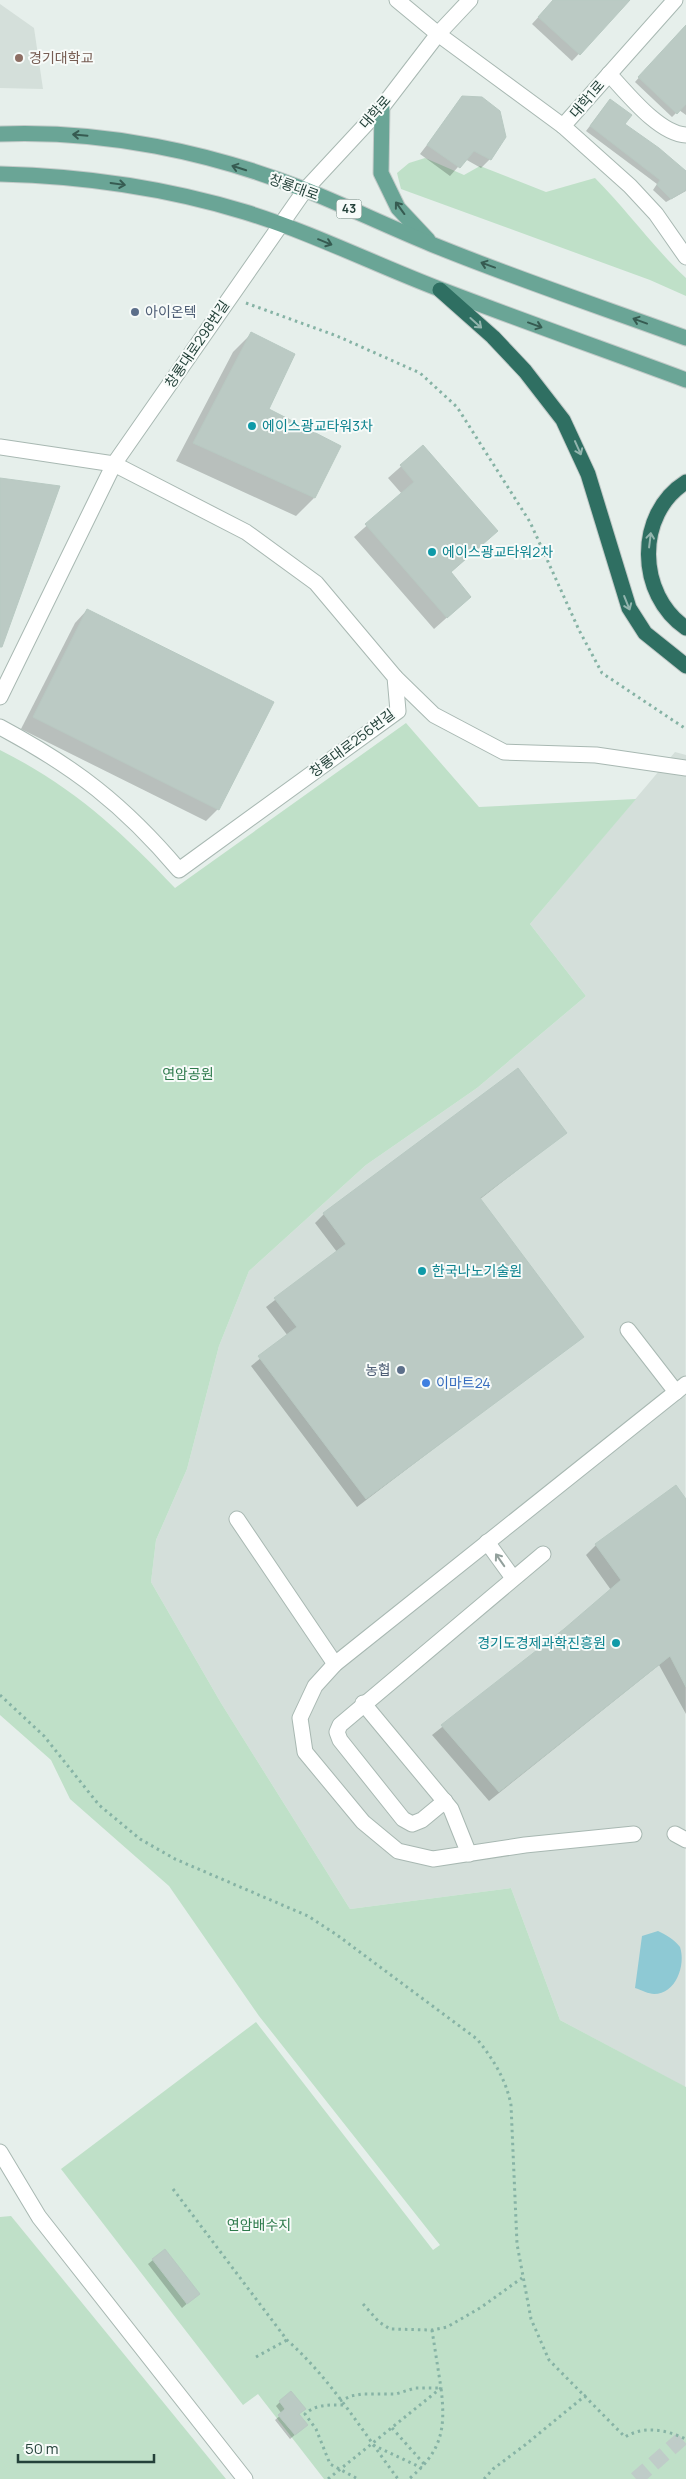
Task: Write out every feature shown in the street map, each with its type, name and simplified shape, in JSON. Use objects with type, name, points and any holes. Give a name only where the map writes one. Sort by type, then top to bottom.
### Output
[{"type":"highway","points":[[440,290],[493,337],[525,371],[564,420],[588,474],[629,608],[638,625],[653,641],[686,666]]},
{"type":"highway","points":[[686,482],[670,494],[662,504],[651,530],[649,560],[650,574],[660,600],[669,613],[686,628]]},
{"type":"main road","points":[[382,107],[381,173],[398,208],[432,244]]},
{"type":"main road","name":"창룡대로","points":[[0,134],[58,134],[135,143],[211,159],[305,190],[432,244],[686,338]]},
{"type":"main road","points":[[0,174],[74,178],[124,185],[205,201],[280,224],[440,290],[686,380]]},
{"type":"street","name":"대학1로","points":[[397,0],[438,34],[562,126],[675,0]]},
{"type":"street","name":"대학로","points":[[280,224],[305,190],[382,107],[438,34],[470,0]]},
{"type":"street","points":[[608,74],[655,120],[673,133],[686,135]]},
{"type":"street","points":[[562,126],[630,186],[656,214],[686,256]]},
{"type":"street","name":"창룡대로298번길","points":[[114,464],[280,224]]},
{"type":"street","points":[[0,448],[114,464],[246,532],[316,583],[395,677],[434,715],[504,752],[596,755],[686,768]]},
{"type":"street","points":[[0,697],[114,464]]},
{"type":"street","name":"창룡대로256번길","points":[[0,727],[34,745],[105,794],[146,831],[179,870],[398,711],[395,677]]},
{"type":"street","points":[[628,1330],[681,1388],[336,1664],[315,1686],[300,1718],[305,1752],[363,1822],[398,1851],[433,1859],[525,1845],[634,1834]]},
{"type":"street","points":[[237,1519],[336,1664]]},
{"type":"street","points":[[487,1542],[513,1578]]},
{"type":"street","points":[[445,1800],[422,1820],[412,1824],[402,1819],[340,1740],[337,1732],[340,1725],[363,1703],[543,1554]]},
{"type":"street","points":[[363,1703],[445,1800],[451,1809],[469,1854]]},
{"type":"street","points":[[0,2152],[39,2217],[244,2479]]},
{"type":"path","points":[[229,297],[337,336],[420,373],[457,407],[530,522],[579,630],[602,673],[686,729]]},
{"type":"path","points":[[0,1694],[44,1736],[99,1806],[140,1839],[175,1859],[308,1916],[344,1940],[477,2039],[491,2056],[508,2088],[511,2105],[517,2244],[522,2278],[531,2319],[549,2360],[586,2394],[625,2438],[635,2432],[665,2429],[686,2439]]},
{"type":"path","points":[[173,2189],[287,2340],[305,2356],[344,2405],[398,2479]]},
{"type":"path","points":[[364,2304],[379,2322],[390,2330],[432,2330],[447,2327],[480,2308],[522,2278]]},
{"type":"path","points":[[409,2479],[423,2466],[438,2444],[443,2427],[432,2330]]},
{"type":"path","points":[[256,2357],[287,2340]]},
{"type":"path","points":[[340,2401],[362,2394],[396,2394],[416,2388],[440,2388]]},
{"type":"path","points":[[328,2479],[373,2445],[440,2388]]},
{"type":"path","points":[[484,2479],[492,2469],[525,2445],[586,2394]]},
{"type":"path","points":[[344,2405],[322,2405],[311,2408],[305,2414],[316,2429],[324,2454],[330,2464],[358,2479]]},
{"type":"path","points":[[392,2428],[423,2466]]},
{"type":"path","points":[[373,2445],[423,2466]]},
{"type":"shaded area","name":"경기대학교","points":[[0,4],[34,28],[43,89],[0,88]]},
{"type":"shaded area","points":[[675,752],[686,755],[685,2087],[560,2020],[511,1888],[350,1909],[221,1703],[151,1582],[156,1540],[187,1469],[219,1346],[249,1271],[366,1165],[477,1088],[586,996],[530,924]]},
{"type":"green space","points":[[425,158],[464,175],[480,166],[546,192],[595,178],[662,254],[686,278],[686,296],[650,280],[401,189],[397,173],[409,163]]},
{"type":"green space","name":"연암공원","points":[[406,723],[479,807],[636,799],[530,924],[586,996],[477,1088],[366,1165],[249,1271],[219,1346],[187,1469],[156,1540],[151,1582],[221,1703],[350,1909],[511,1888],[560,2020],[686,2087],[686,2479],[324,2479],[258,2394],[243,2405],[61,2169],[256,2022],[433,2250],[440,2245],[259,2016],[169,1886],[70,1799],[51,1760],[0,1715],[0,750],[73,794],[135,847],[175,888]]},
{"type":"green space","points":[[11,2216],[226,2479],[0,2479],[0,2217]]},
{"type":"water","points":[[658,1931],[673,1939],[680,1947],[682,1962],[673,1984],[662,1993],[654,1994],[635,1988],[642,1936]]},
{"type":"building","points":[[553,0],[630,0],[580,55],[538,17]]},
{"type":"building","points":[[686,25],[686,104],[677,114],[638,77]]},
{"type":"building","points":[[462,96],[482,97],[500,111],[506,137],[491,160],[474,151],[460,168],[427,145]]},
{"type":"building","points":[[610,99],[632,115],[625,124],[659,148],[686,171],[686,190],[671,199],[657,185],[660,180],[590,126]]},
{"type":"building","name":"에이스광교타워3차","points":[[251,332],[295,354],[269,409],[341,446],[315,498],[193,443]]},
{"type":"building","name":"에이스광교타워2차","points":[[423,445],[498,531],[451,572],[471,597],[447,618],[365,524],[414,482],[400,465]]},
{"type":"building","points":[[0,478],[60,486],[2,647],[0,647]]},
{"type":"building","points":[[87,609],[274,702],[219,810],[33,717]]},
{"type":"building","name":"한국나노기술원","points":[[518,1068],[567,1133],[480,1198],[584,1337],[366,1499],[258,1356],[297,1327],[274,1298],[346,1244],[323,1213]]},
{"type":"building","name":"경기도경제과학진흥원","points":[[676,1485],[686,1499],[686,1687],[670,1656],[499,1792],[441,1725],[564,1629],[621,1580],[595,1544]]},
{"type":"building","points":[[165,2249],[200,2294],[187,2304],[152,2259]]},
{"type":"building","points":[[291,2391],[306,2409],[299,2414],[308,2425],[295,2435],[278,2415],[285,2409],[279,2401]]},
{"type":"tunnel","points":[[636,2479],[686,2435]]},
{"type":"place","name":"경기대학교","points":[[19,58]]},
{"type":"place","name":"아이온텍","points":[[135,312]]},
{"type":"place","name":"에이스광교타워3차","points":[[252,426]]},
{"type":"place","name":"에이스광교타워2차","points":[[432,552]]},
{"type":"place","name":"한국나노기술원","points":[[422,1271]]},
{"type":"place","name":"농협","points":[[401,1370]]},
{"type":"place","name":"이마트24","points":[[426,1383]]},
{"type":"place","name":"경기도경제과학진흥원","points":[[616,1643]]},
{"type":"park label","name":"연암배수지","points":[[259,2225]]}]
